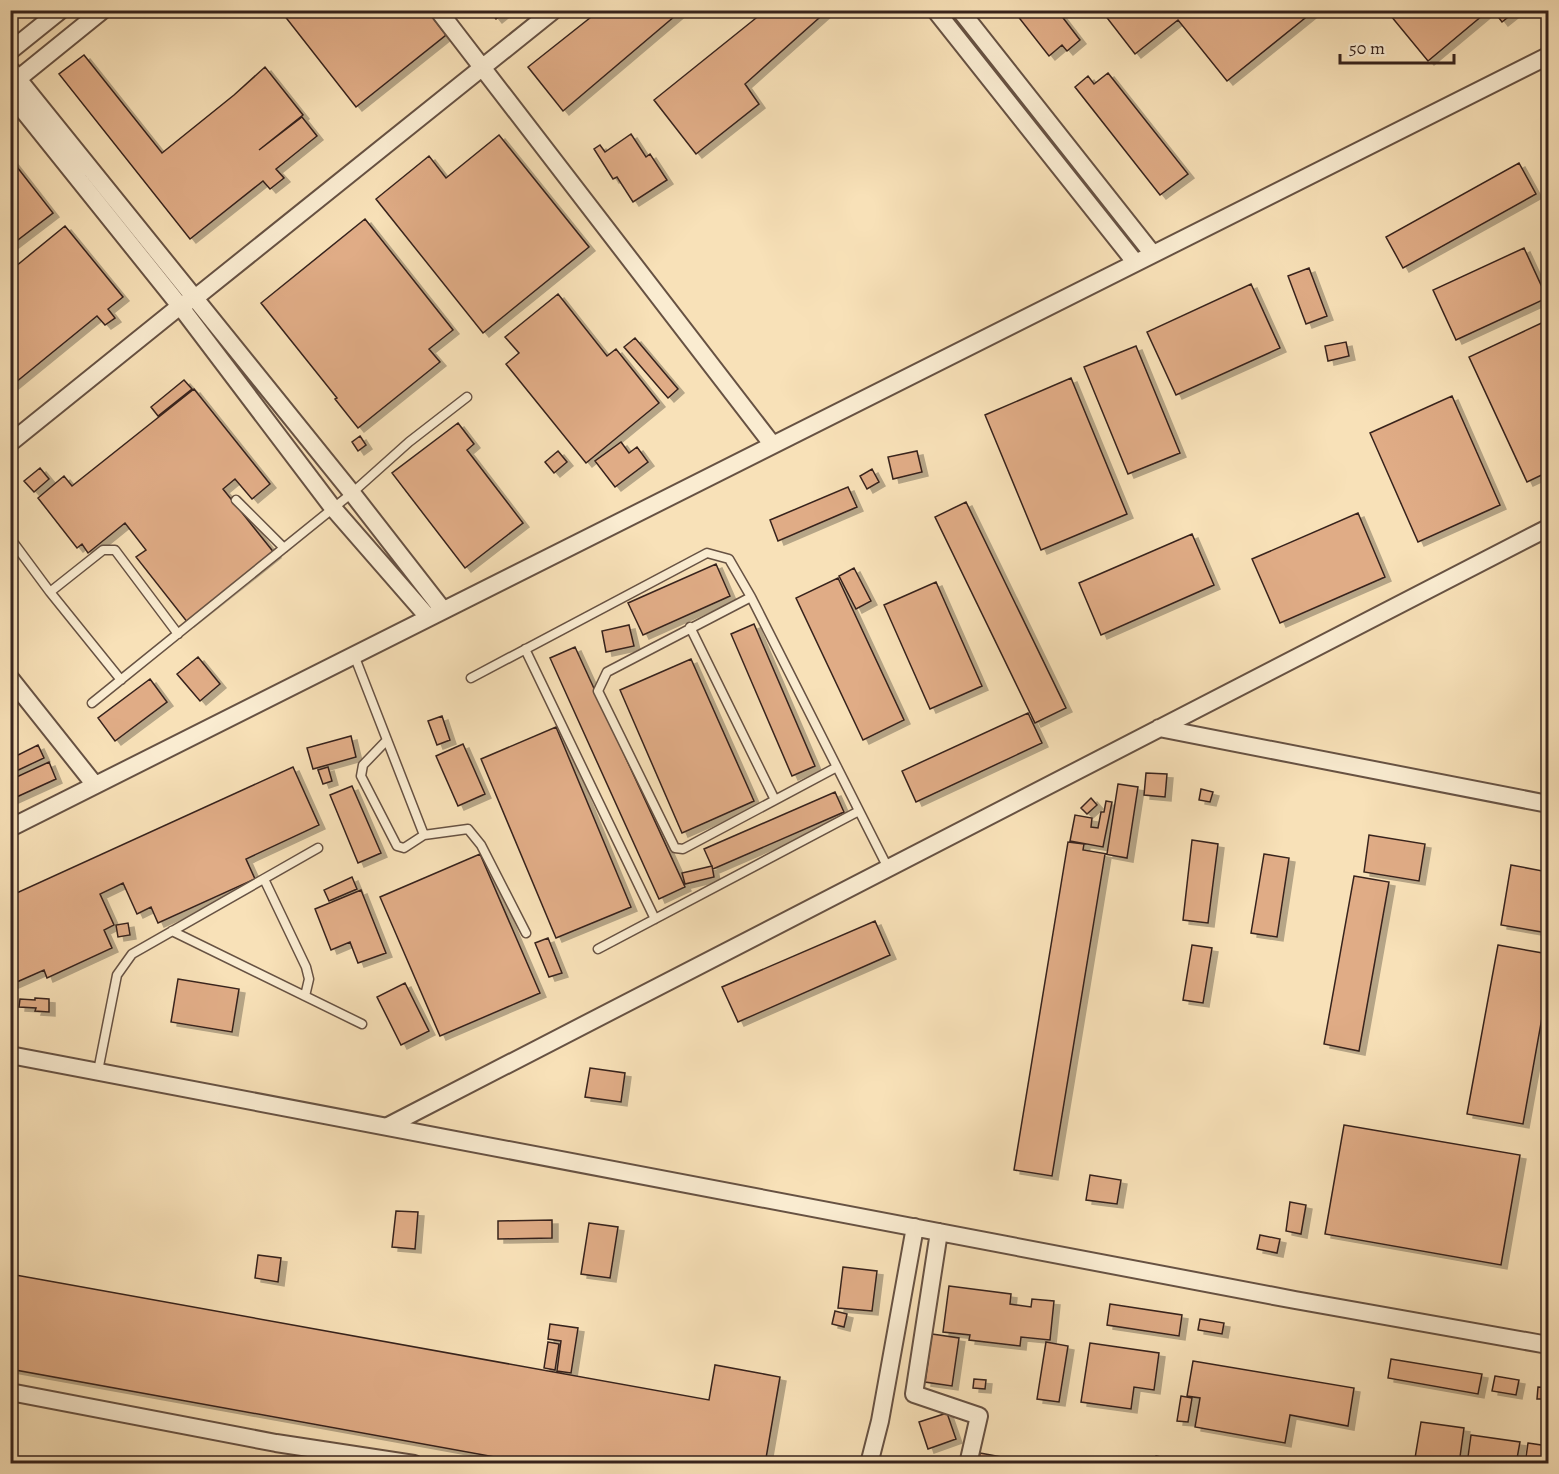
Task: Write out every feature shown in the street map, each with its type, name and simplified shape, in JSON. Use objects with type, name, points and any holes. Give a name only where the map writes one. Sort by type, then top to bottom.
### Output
[{"type":"street","points":[[10,51],[61,10]]},
{"type":"street","points":[[103,10],[14,76],[352,493],[443,609]]},
{"type":"street","points":[[438,10],[772,444]]},
{"type":"street","points":[[10,443],[554,10]]},
{"type":"street","points":[[935,10],[1135,262]]},
{"type":"street","points":[[960,10],[1152,254]]},
{"type":"street","points":[[10,828],[1548,56]]},
{"type":"street","points":[[10,94],[180,306],[333,508],[428,617]]},
{"type":"street","points":[[388,1126],[1548,528]]},
{"type":"street","points":[[10,678],[95,785]]},
{"type":"street","points":[[1159,728],[1548,804]]},
{"type":"street","points":[[10,1055],[1295,1300],[1548,1345]]},
{"type":"street","points":[[869,1464],[880,1422],[915,1227]]},
{"type":"street","points":[[939,1232],[914,1394],[979,1416],[968,1464]]},
{"type":"street","points":[[10,1392],[276,1443],[414,1464]]},
{"type":"lane","points":[[92,704],[352,493],[409,442],[467,397]]},
{"type":"lane","points":[[236,500],[284,548]]},
{"type":"lane","points":[[10,538],[121,680]]},
{"type":"lane","points":[[50,592],[103,550],[115,550],[178,634]]},
{"type":"lane","points":[[471,678],[707,553],[729,559],[751,597],[888,868]]},
{"type":"lane","points":[[751,597],[607,672],[598,691],[675,848],[683,849],[837,767]]},
{"type":"lane","points":[[690,627],[775,800]]},
{"type":"lane","points":[[525,649],[655,919]]},
{"type":"lane","points":[[354,654],[424,835]]},
{"type":"lane","points":[[387,740],[363,765],[361,776],[398,846],[404,848],[424,835],[468,829],[481,845],[526,933]]},
{"type":"lane","points":[[598,949],[859,811]]},
{"type":"lane","points":[[98,1071],[117,975],[132,954],[318,848]]},
{"type":"lane","points":[[264,879],[306,967],[309,979],[305,996]]},
{"type":"lane","points":[[172,931],[362,1024]]},
{"type":"building","points":[[280,10],[427,10],[446,35],[356,107]]},
{"type":"building","points":[[489,10],[507,10],[496,19]]},
{"type":"building","points":[[600,10],[682,10],[563,111],[528,67]]},
{"type":"building","points":[[766,10],[828,10],[745,84],[759,104],[696,154],[654,100]]},
{"type":"building","points":[[1013,10],[1057,10],[1080,40],[1067,51],[1062,45],[1049,56]]},
{"type":"building","points":[[1101,10],[1315,10],[1227,81],[1178,20],[1135,54]]},
{"type":"building","points":[[1386,10],[1489,10],[1428,61]]},
{"type":"building","points":[[1493,10],[1517,10],[1502,22]]},
{"type":"building","points":[[84,55],[162,153],[265,67],[303,115],[259,150],[302,117],[317,136],[276,169],[284,178],[270,189],[263,181],[190,239],[59,74]]},
{"type":"building","points":[[1108,73],[1188,174],[1160,195],[1075,87],[1088,76],[1094,84]]},
{"type":"building","points":[[631,134],[646,157],[650,154],[667,180],[633,202],[617,177],[613,179],[594,149],[600,145],[605,152]]},
{"type":"building","points":[[499,135],[589,247],[483,333],[376,199],[429,156],[446,178]]},
{"type":"building","points":[[10,158],[53,213],[10,246]]},
{"type":"building","points":[[1519,163],[1536,194],[1403,268],[1386,237]]},
{"type":"building","points":[[365,219],[453,330],[429,349],[440,362],[358,428],[335,399],[337,398],[261,303]]},
{"type":"building","points":[[65,226],[123,297],[108,309],[115,318],[105,325],[97,316],[10,387],[10,271]]},
{"type":"building","points":[[1524,248],[1547,298],[1456,340],[1433,290]]},
{"type":"building","points":[[1309,268],[1327,316],[1306,324],[1288,276]]},
{"type":"building","points":[[1251,284],[1280,348],[1176,395],[1147,332]]},
{"type":"building","points":[[558,294],[607,356],[616,349],[659,403],[586,463],[506,364],[519,353],[505,337]]},
{"type":"building","points":[[1548,320],[1548,472],[1527,482],[1469,357]]},
{"type":"building","points":[[635,338],[678,389],[668,398],[624,347]]},
{"type":"building","points":[[1346,342],[1349,356],[1328,361],[1325,346]]},
{"type":"building","points":[[1136,346],[1180,453],[1128,474],[1084,367]]},
{"type":"building","points":[[1071,378],[1127,514],[1041,550],[985,415]]},
{"type":"building","points":[[184,380],[192,389],[158,416],[151,407]]},
{"type":"building","points":[[194,389],[270,484],[252,499],[235,479],[223,489],[275,554],[188,623],[136,557],[146,550],[125,523],[88,553],[82,544],[77,548],[38,498],[64,476],[72,486]]},
{"type":"building","points":[[1452,396],[1500,505],[1418,542],[1370,433]]},
{"type":"building","points":[[458,423],[474,444],[467,450],[523,523],[465,568],[392,473]]},
{"type":"building","points":[[360,436],[366,445],[358,451],[352,442]]},
{"type":"building","points":[[621,442],[629,453],[637,447],[648,462],[615,487],[595,461]]},
{"type":"building","points":[[558,451],[567,462],[554,473],[545,462]]},
{"type":"building","points":[[917,451],[922,472],[893,479],[888,457]]},
{"type":"building","points":[[40,468],[49,479],[34,492],[24,481]]},
{"type":"building","points":[[872,469],[879,482],[867,489],[860,476]]},
{"type":"building","points":[[848,487],[857,507],[778,541],[770,520]]},
{"type":"building","points":[[966,502],[1066,708],[1035,723],[935,517]]},
{"type":"building","points":[[1358,513],[1385,577],[1280,623],[1252,559]]},
{"type":"building","points":[[1192,534],[1214,585],[1101,635],[1079,583]]},
{"type":"building","points":[[716,564],[730,596],[643,635],[628,603]]},
{"type":"building","points":[[854,568],[871,601],[856,609],[839,576]]},
{"type":"building","points":[[838,578],[904,720],[863,740],[796,598]]},
{"type":"building","points":[[936,582],[982,686],[930,709],[884,605]]},
{"type":"building","points":[[754,624],[815,766],[792,776],[731,634]]},
{"type":"building","points":[[629,625],[634,646],[606,652],[602,631]]},
{"type":"building","points":[[575,647],[685,887],[659,899],[550,658]]},
{"type":"building","points":[[198,657],[220,684],[200,701],[177,674]]},
{"type":"building","points":[[691,659],[754,801],[682,833],[620,690]]},
{"type":"building","points":[[150,679],[167,702],[115,741],[98,718]]},
{"type":"building","points":[[1028,713],[1042,743],[916,802],[902,771]]},
{"type":"building","points":[[442,716],[450,740],[437,745],[428,721]]},
{"type":"building","points":[[556,727],[631,907],[556,938],[481,759]]},
{"type":"building","points":[[351,736],[356,757],[313,769],[307,748]]},
{"type":"building","points":[[463,744],[485,794],[458,806],[436,756]]},
{"type":"building","points":[[38,745],[44,758],[10,774],[10,759]]},
{"type":"building","points":[[49,762],[56,779],[10,800],[10,780]]},
{"type":"building","points":[[293,767],[319,825],[246,859],[255,879],[158,923],[151,907],[137,914],[123,883],[100,894],[114,925],[104,930],[112,948],[47,978],[44,970],[10,985],[10,896]]},
{"type":"building","points":[[328,767],[332,781],[323,784],[318,770]]},
{"type":"building","points":[[1146,773],[1167,774],[1165,797],[1144,795]]},
{"type":"building","points":[[1118,784],[1138,787],[1127,858],[1105,854],[1052,1176],[1014,1170],[1068,842],[1084,844],[1083,850],[1107,854]]},
{"type":"building","points":[[352,786],[381,853],[358,863],[330,795]]},
{"type":"building","points":[[1201,789],[1213,792],[1210,802],[1199,800]]},
{"type":"building","points":[[835,792],[844,812],[713,869],[704,849]]},
{"type":"building","points":[[1091,798],[1097,805],[1087,814],[1081,808]]},
{"type":"building","points":[[1106,801],[1112,802],[1103,847],[1070,841],[1075,815],[1092,818],[1091,827],[1098,828]]},
{"type":"building","points":[[1369,835],[1425,844],[1419,881],[1364,872]]},
{"type":"building","points":[[1192,840],[1218,844],[1208,923],[1183,920]]},
{"type":"building","points":[[480,854],[540,993],[440,1036],[380,897]]},
{"type":"building","points":[[1264,854],[1289,858],[1277,937],[1251,933]]},
{"type":"building","points":[[1511,865],[1548,872],[1548,933],[1501,925]]},
{"type":"building","points":[[712,866],[714,877],[685,884],[682,873]]},
{"type":"building","points":[[1354,876],[1389,882],[1359,1051],[1324,1044]]},
{"type":"building","points":[[352,877],[357,889],[329,901],[324,890]]},
{"type":"building","points":[[361,890],[386,953],[358,963],[350,942],[331,950],[315,909]]},
{"type":"building","points":[[875,921],[890,955],[738,1022],[722,987]]},
{"type":"building","points":[[128,923],[130,935],[118,937],[116,925]]},
{"type":"building","points":[[548,938],[562,973],[549,977],[535,943]]},
{"type":"building","points":[[1192,945],[1212,948],[1203,1003],[1183,1000]]},
{"type":"building","points":[[1498,945],[1548,954],[1548,984],[1523,1124],[1467,1114]]},
{"type":"building","points":[[178,979],[239,989],[232,1032],[171,1022]]},
{"type":"building","points":[[405,983],[429,1031],[401,1045],[377,997]]},
{"type":"building","points":[[35,998],[49,999],[49,1012],[35,1011],[36,1008],[19,1007],[20,999],[35,1000]]},
{"type":"building","points":[[590,1068],[625,1073],[621,1102],[585,1097]]},
{"type":"building","points":[[1344,1125],[1520,1155],[1501,1265],[1325,1234]]},
{"type":"building","points":[[1090,1175],[1121,1180],[1117,1204],[1086,1200]]},
{"type":"building","points":[[1290,1202],[1306,1205],[1301,1234],[1286,1231]]},
{"type":"building","points":[[396,1211],[418,1212],[415,1249],[392,1247]]},
{"type":"building","points":[[552,1220],[552,1238],[498,1239],[498,1221]]},
{"type":"building","points":[[589,1223],[618,1227],[610,1278],[581,1274]]},
{"type":"building","points":[[1260,1235],[1280,1239],[1277,1253],[1257,1249]]},
{"type":"building","points":[[258,1255],[281,1258],[278,1282],[255,1278]]},
{"type":"building","points":[[843,1267],[877,1271],[872,1311],[838,1308]]},
{"type":"building","points":[[10,1274],[709,1400],[715,1365],[780,1377],[765,1464],[533,1464],[10,1369]]},
{"type":"building","points":[[949,1286],[1011,1294],[1010,1304],[1031,1307],[1032,1299],[1054,1301],[1050,1340],[1021,1337],[1020,1346],[969,1340],[970,1335],[943,1332]]},
{"type":"building","points":[[1110,1304],[1182,1315],[1179,1336],[1107,1325]]},
{"type":"building","points":[[835,1311],[847,1314],[844,1327],[832,1324]]},
{"type":"building","points":[[1200,1319],[1224,1323],[1222,1334],[1198,1330]]},
{"type":"building","points":[[550,1324],[578,1328],[571,1373],[557,1371],[561,1341],[548,1339]]},
{"type":"building","points":[[932,1334],[959,1338],[952,1386],[925,1382]]},
{"type":"building","points":[[548,1342],[559,1344],[555,1370],[544,1368]]},
{"type":"building","points":[[1046,1342],[1068,1346],[1059,1402],[1037,1399]]},
{"type":"building","points":[[1090,1343],[1159,1353],[1154,1390],[1134,1387],[1131,1409],[1081,1402]]},
{"type":"building","points":[[1391,1359],[1482,1374],[1478,1394],[1388,1378]]},
{"type":"building","points":[[1193,1361],[1354,1388],[1348,1426],[1290,1415],[1285,1443],[1195,1427],[1200,1398],[1187,1396]]},
{"type":"building","points":[[1495,1376],[1519,1380],[1516,1395],[1492,1391]]},
{"type":"building","points":[[974,1379],[986,1380],[985,1389],[973,1388]]},
{"type":"building","points":[[1538,1387],[1548,1388],[1548,1399],[1537,1399]]},
{"type":"building","points":[[1181,1396],[1192,1398],[1188,1422],[1177,1421]]},
{"type":"building","points":[[947,1413],[956,1439],[928,1449],[919,1422]]},
{"type":"building","points":[[1421,1422],[1464,1428],[1459,1464],[1414,1464]]},
{"type":"building","points":[[1471,1435],[1520,1442],[1516,1464],[1467,1464]]},
{"type":"building","points":[[1528,1443],[1548,1446],[1548,1464],[1525,1464]]},
{"type":"building","points":[[980,1453],[1039,1464],[979,1464]]},
{"type":"building","points":[[1156,1456],[1197,1464],[1154,1464]]}]
